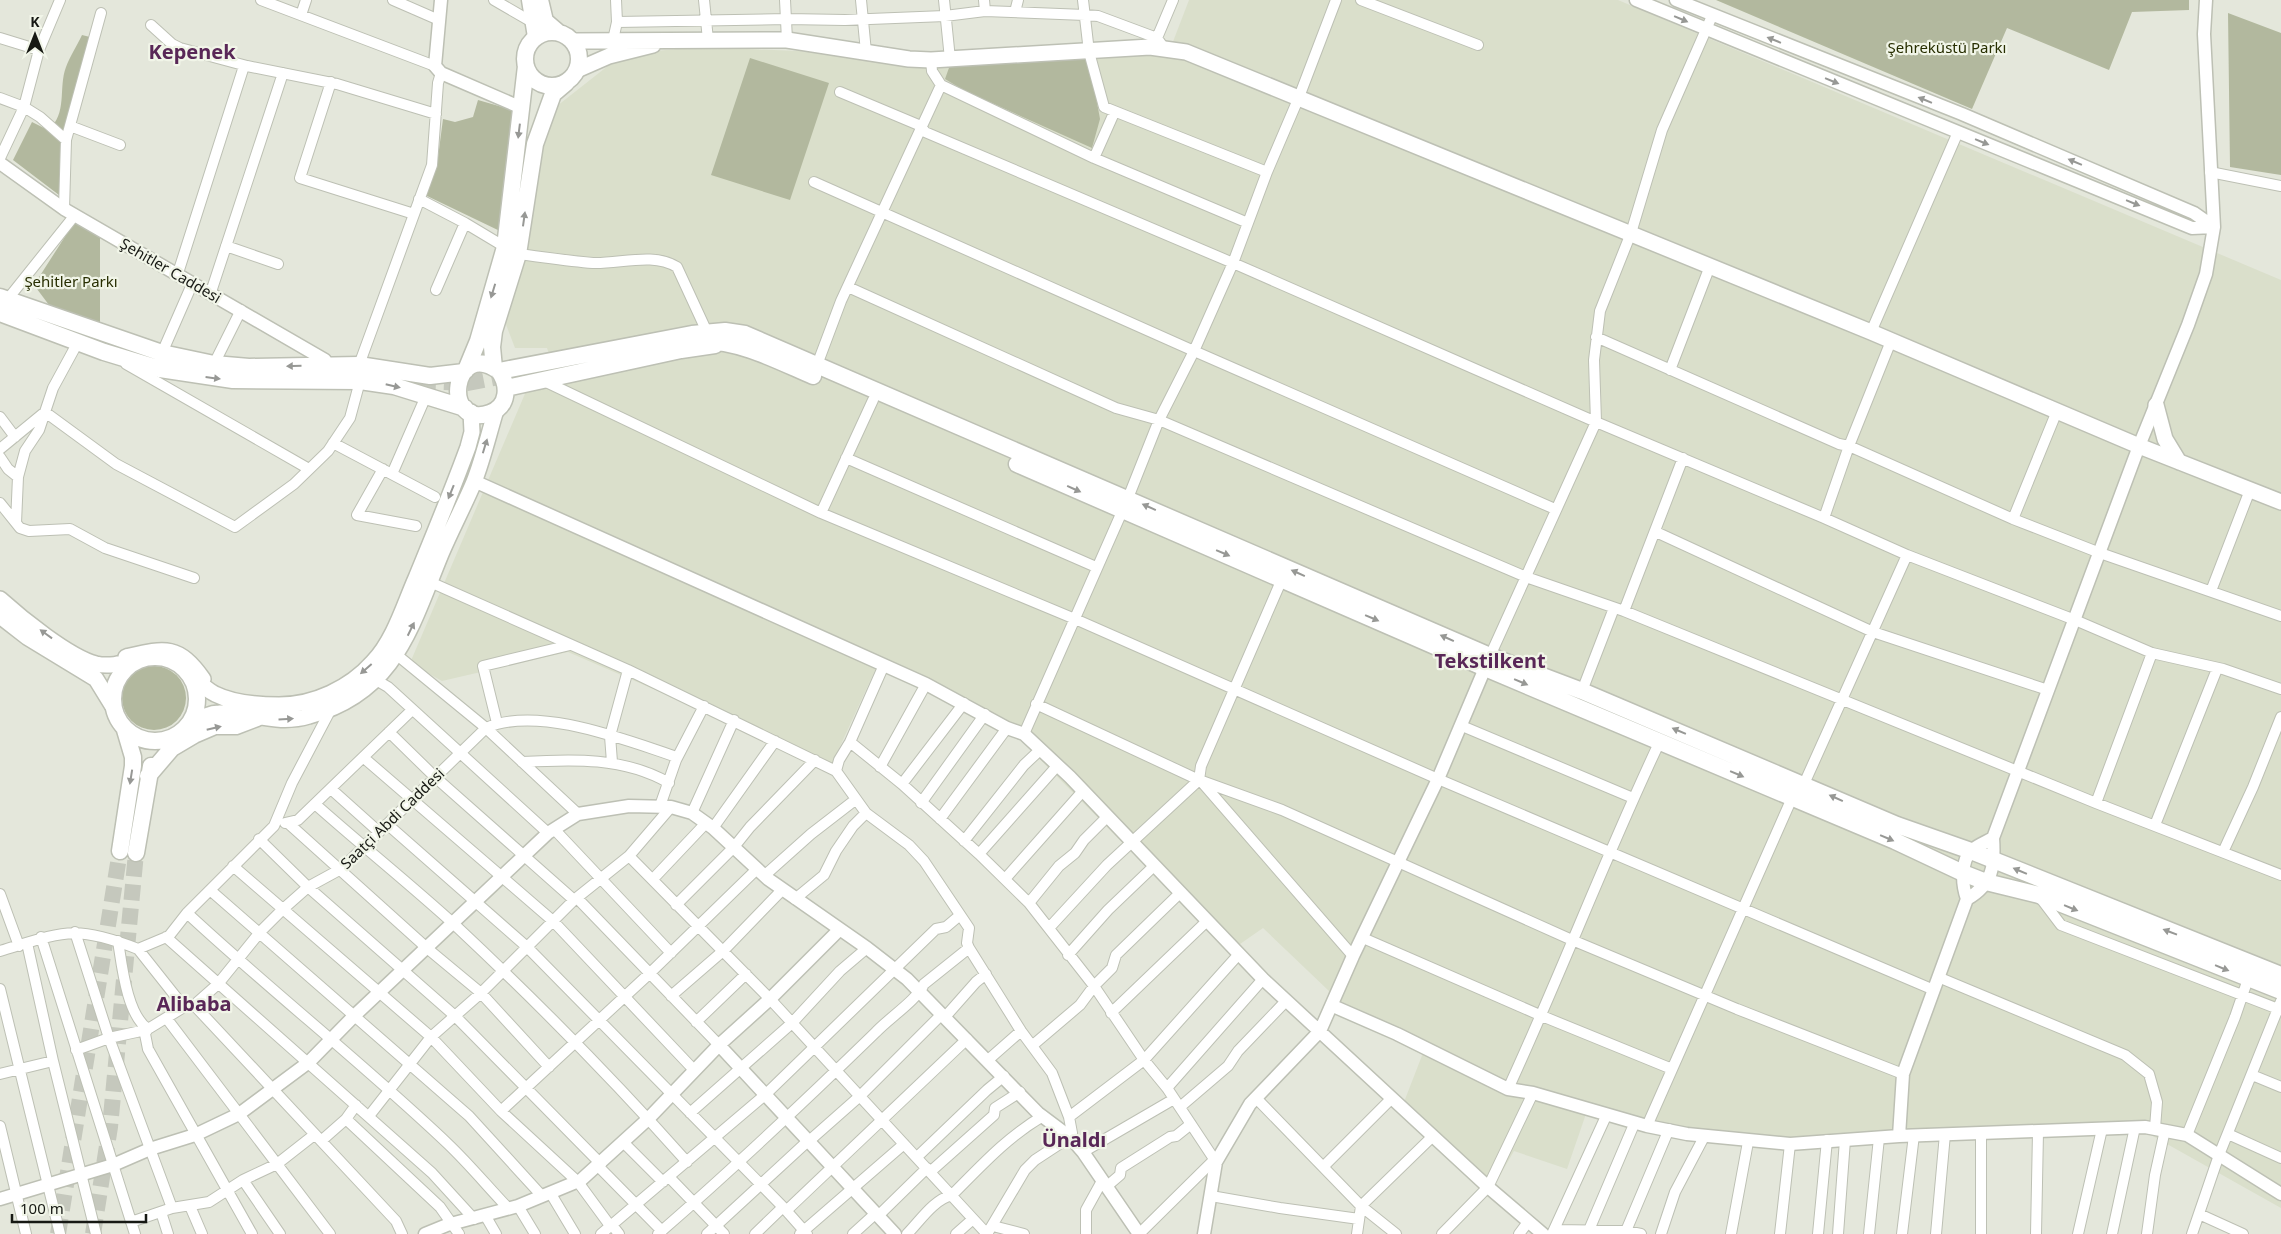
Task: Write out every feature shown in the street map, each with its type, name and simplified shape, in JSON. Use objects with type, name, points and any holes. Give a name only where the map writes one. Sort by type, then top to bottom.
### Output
[{"type":"main road","points":[[0,600],[59,644],[84,659],[97,664],[113,665],[152,656],[166,658],[178,663],[215,694],[231,700],[269,705],[296,704],[332,693],[374,662],[401,613],[456,481],[472,432],[468,410],[460,402],[457,386],[478,341],[512,251],[526,66],[525,55],[534,30],[530,0]]},
{"type":"main road","points":[[540,0],[545,21],[566,37],[580,55],[577,70]]},
{"type":"main road","points":[[534,30],[551,32],[566,37],[614,40],[787,40],[931,60],[1089,52],[1160,43],[1299,97],[1871,332],[2139,446],[2281,502]]},
{"type":"main road","points":[[496,370],[492,347],[494,331],[535,144],[553,94],[577,70],[609,56],[687,40]]},
{"type":"main road","points":[[526,66],[529,73],[542,84],[558,86],[566,83]]},
{"type":"main road","points":[[1,304],[52,325],[151,355],[196,365]]},
{"type":"main road","points":[[1,304],[78,342],[104,352],[160,369],[193,375],[233,380],[332,373],[430,376],[465,371],[475,365],[485,365],[496,370],[504,379],[506,396],[496,410],[474,481],[417,615],[397,655],[376,680],[346,703],[308,717],[288,720],[257,718],[221,712],[211,714],[188,725]]},
{"type":"main road","points":[[1,304],[162,353],[214,364],[332,373]]},
{"type":"main road","points":[[496,370],[707,332],[724,331],[745,334],[1125,504],[1488,662],[1660,741],[1895,841],[1963,873],[1986,882],[2039,895],[2245,986],[2281,991]]},
{"type":"main road","points":[[522,373],[680,342],[724,331]]},
{"type":"main road","points":[[680,342],[725,342],[739,346],[1125,504],[1282,579],[1488,662],[1582,691],[1897,825],[1971,851],[2281,975]]},
{"type":"main road","points":[[506,388],[681,350],[723,344],[739,346]]},
{"type":"main road","points":[[359,373],[481,414],[496,410]]},
{"type":"main road","points":[[2156,405],[2165,439],[2179,462]]},
{"type":"main road","points":[[0,616],[27,637],[96,679],[112,705],[117,719],[125,730],[133,757],[133,766],[120,851]]},
{"type":"main road","points":[[84,659],[114,660],[152,650],[168,650],[187,660],[215,694]]},
{"type":"main road","points":[[112,705],[112,691],[117,678],[126,667],[138,660]]},
{"type":"main road","points":[[125,730],[144,740],[165,740],[178,735],[188,725],[195,713],[197,698],[195,686],[189,673]]},
{"type":"main road","points":[[148,776],[172,748],[194,735],[215,726],[236,726],[257,718]]},
{"type":"main road","points":[[136,853],[148,776],[154,759],[165,740]]},
{"type":"street","points":[[0,158],[24,107],[39,50],[60,0]]},
{"type":"street","points":[[261,0],[438,69],[522,108]]},
{"type":"street","points":[[301,15],[306,0]]},
{"type":"street","points":[[393,0],[439,20]]},
{"type":"street","points":[[45,412],[116,464],[235,527],[310,470],[334,443],[350,418],[359,373],[432,165],[438,83],[441,0]]},
{"type":"street","points":[[494,0],[534,30]]},
{"type":"street","points":[[614,40],[617,22],[616,0]]},
{"type":"street","points":[[704,0],[708,40]]},
{"type":"street","points":[[785,0],[787,40]]},
{"type":"street","points":[[862,0],[866,52]]},
{"type":"street","points":[[944,0],[950,58]]},
{"type":"street","points":[[984,0],[986,11]]},
{"type":"street","points":[[1015,12],[1018,0]]},
{"type":"street","points":[[1083,0],[1089,52],[1104,108],[1266,172]]},
{"type":"street","points":[[617,22],[787,18],[845,20],[945,16],[986,11],[1085,14],[1098,16],[1160,43],[1173,0]]},
{"type":"street","points":[[1024,734],[1125,504],[1158,420],[1194,351],[1233,263],[1266,172],[1299,97],[1336,0]]},
{"type":"street","points":[[1361,0],[1478,45]]},
{"type":"street","points":[[1636,0],[2192,228],[2214,227]]},
{"type":"street","points":[[1676,0],[1712,16],[1962,114],[2194,213],[2214,227]]},
{"type":"street","points":[[1899,1136],[1903,1074],[1967,899],[1982,890],[1995,861],[1993,838],[2017,771],[2206,274],[2214,227],[2204,34],[2206,0]]},
{"type":"street","points":[[1,304],[70,212],[66,140],[100,13]]},
{"type":"street","points":[[0,1199],[113,1165],[150,1149],[195,1135],[239,1114],[309,1062],[354,1016],[454,924],[522,856],[551,831],[578,814],[629,806],[666,807],[692,813],[710,825],[782,890],[867,948],[920,992],[1043,1116],[1070,1137],[1083,1152],[1139,1234],[1215,1161],[1250,1104],[1320,1031],[1332,1006],[1353,956],[1462,726],[1555,509],[1596,422],[1596,337],[1600,311],[1608,286],[1631,233],[1662,130],[1712,16]]},
{"type":"street","points":[[151,25],[172,44],[180,48],[244,66],[331,82],[436,114]]},
{"type":"street","points":[[0,38],[39,50]]},
{"type":"street","points":[[931,60],[932,70],[941,85],[1094,158],[1248,223]]},
{"type":"street","points":[[178,273],[244,66]]},
{"type":"street","points":[[211,292],[283,73]]},
{"type":"street","points":[[331,82],[300,178],[414,214]]},
{"type":"street","points":[[817,366],[848,287],[941,85]]},
{"type":"street","points":[[840,92],[921,126],[925,132],[1233,263],[1596,422],[1907,555],[2075,620],[2152,654],[2223,669],[2281,690]]},
{"type":"street","points":[[0,98],[24,107],[40,117],[66,140]]},
{"type":"street","points":[[1094,158],[1114,113]]},
{"type":"street","points":[[70,126],[120,145]]},
{"type":"street","points":[[1871,332],[1958,132]]},
{"type":"street","name":"Şehitler Caddesi","points":[[0,163],[70,212],[319,356],[332,373]]},
{"type":"street","points":[[2210,172],[2281,186]]},
{"type":"street","points":[[814,182],[1555,509]]},
{"type":"street","points":[[419,199],[465,222],[512,251],[594,263],[668,261],[677,267],[707,332]]},
{"type":"street","points":[[436,290],[465,222]]},
{"type":"street","points":[[226,246],[278,264]]},
{"type":"street","points":[[1670,370],[1710,266]]},
{"type":"street","points":[[162,353],[193,282]]},
{"type":"street","points":[[848,287],[1107,404],[1158,420],[1526,577],[1619,610],[1844,699],[2096,803],[2281,875]]},
{"type":"street","points":[[214,364],[241,310]]},
{"type":"street","points":[[1596,337],[2013,519],[2100,553],[2281,616]]},
{"type":"street","points":[[1824,518],[1849,446],[1891,341]]},
{"type":"street","points":[[16,523],[18,477],[24,451],[39,430],[53,388],[78,342]]},
{"type":"street","points":[[104,352],[310,470]]},
{"type":"street","points":[[543,380],[821,513],[1075,619],[1234,691],[1934,990]]},
{"type":"street","points":[[416,526],[357,515],[387,472],[426,396]]},
{"type":"street","points":[[821,513],[873,400]]},
{"type":"street","points":[[2013,519],[2057,411]]},
{"type":"street","points":[[0,449],[45,412]]},
{"type":"street","points":[[0,418],[15,437]]},
{"type":"street","points":[[334,443],[434,497]]},
{"type":"street","points":[[0,457],[8,469],[18,477]]},
{"type":"street","points":[[846,458],[1096,568]]},
{"type":"street","points":[[1582,691],[1656,532],[1683,458]]},
{"type":"street","points":[[474,481],[926,684],[986,714],[1007,728],[1024,734],[1263,979],[1528,1222],[1550,1233],[1589,1230],[1626,1231],[1641,1234]]},
{"type":"street","points":[[2211,591],[2250,490]]},
{"type":"street","points":[[0,503],[20,528],[29,531],[70,530],[112,551],[194,578]]},
{"type":"street","points":[[1656,532],[1873,632],[2048,690]]},
{"type":"street","points":[[1804,784],[1844,699],[1907,555]]},
{"type":"street","points":[[1049,928],[1107,865],[1199,780],[1201,766],[1282,579]]},
{"type":"street","points":[[430,582],[628,670],[836,771],[849,786],[856,800],[866,813],[909,845],[924,861],[958,916],[969,928],[967,943],[969,948],[1021,1031],[1052,1073],[1069,1117],[1072,1133],[1070,1137],[1035,1160],[1025,1170],[989,1231]]},
{"type":"street","points":[[497,723],[483,666],[570,645]]},
{"type":"street","points":[[2096,803],[2152,654]]},
{"type":"street","points":[[397,655],[486,728],[578,814]]},
{"type":"street","points":[[836,771],[839,760],[850,742],[884,665]]},
{"type":"street","points":[[2155,825],[2217,669]]},
{"type":"street","points":[[612,762],[610,736],[628,670]]},
{"type":"street","points":[[376,680],[388,687],[459,752],[551,831],[671,953]]},
{"type":"street","points":[[880,767],[926,684]]},
{"type":"street","points":[[902,784],[964,703]]},
{"type":"street","points":[[1036,704],[1199,780],[1282,810],[1572,940],[1706,996],[1903,1074]]},
{"type":"street","points":[[369,1116],[431,1037],[481,993],[576,899],[629,856],[666,807],[669,783],[677,757],[704,706]]},
{"type":"street","points":[[274,826],[292,783],[331,709]]},
{"type":"street","points":[[138,949],[166,937],[258,839],[274,826],[298,820],[412,710]]},
{"type":"street","points":[[921,803],[986,714]]},
{"type":"street","points":[[2223,852],[2253,787],[2281,718]]},
{"type":"street","name":"Saatçi Abdi Caddesi","points":[[76,1050],[109,1038],[144,1030],[167,1019],[184,1007],[194,1005],[218,984],[260,932],[282,910],[308,887],[341,869],[459,752],[486,728],[510,720],[538,720],[610,736],[677,757]]},
{"type":"street","points":[[692,813],[734,720]]},
{"type":"street","points":[[1462,726],[1633,798]]},
{"type":"street","points":[[940,819],[1007,728]]},
{"type":"street","points":[[390,732],[435,777],[522,856],[576,899],[766,1094],[895,1234]]},
{"type":"street","points":[[653,878],[710,825],[775,740]]},
{"type":"street","points":[[1508,1089],[1542,1016],[1609,852],[1660,741]]},
{"type":"street","points":[[850,742],[902,784],[1006,879],[1029,903],[1094,986],[1144,1060],[1168,1088],[1215,1161],[1204,1234]]},
{"type":"street","points":[[964,841],[1024,765],[1040,750]]},
{"type":"street","points":[[364,758],[552,921],[694,1070]]},
{"type":"street","points":[[676,905],[734,847],[750,827],[815,760]]},
{"type":"street","points":[[522,762],[612,762],[634,766],[669,783]]},
{"type":"street","points":[[979,854],[1057,766]]},
{"type":"street","points":[[1199,780],[1353,956]]},
{"type":"street","points":[[331,789],[379,832]]},
{"type":"street","points":[[1006,879],[1045,835],[1050,825],[1082,792]]},
{"type":"street","points":[[1589,1230],[1641,1124],[1672,1069],[1745,908],[1792,798]]},
{"type":"street","points":[[501,1111],[698,927],[761,872],[856,800]]},
{"type":"street","points":[[315,804],[454,924],[503,971],[648,1119],[687,1162]]},
{"type":"street","points":[[794,899],[824,875],[836,851],[853,826],[866,813]]},
{"type":"street","points":[[1029,903],[1059,866],[1075,853],[1084,840],[1107,817]]},
{"type":"street","points":[[288,822],[481,993],[549,1067]]},
{"type":"street","points":[[388,824],[527,947],[670,1094],[785,1208],[804,1233],[904,1144]]},
{"type":"street","points":[[1967,899],[1962,884],[1963,873],[1971,851],[1993,838]]},
{"type":"street","points":[[258,839],[308,887],[455,1016],[600,1165],[660,1232],[788,1118],[836,1070],[920,992],[924,984],[969,948]]},
{"type":"street","points":[[629,856],[653,878],[676,905],[770,999],[973,1219],[989,1231],[1024,1234]]},
{"type":"street","points":[[233,866],[431,1037],[501,1111],[578,1182],[619,1234]]},
{"type":"street","points":[[1068,955],[1108,910],[1154,866]]},
{"type":"street","points":[[210,890],[410,1063],[468,1116],[546,1195],[574,1234]]},
{"type":"street","points":[[671,996],[723,951],[782,890]]},
{"type":"street","points":[[1033,1045],[1080,1005],[1094,986],[1112,968],[1116,955],[1180,893]]},
{"type":"street","points":[[0,894],[23,944],[96,1234]]},
{"type":"street","points":[[187,913],[450,1145],[513,1207],[535,1234]]},
{"type":"street","points":[[601,1234],[766,1094],[936,929],[946,927],[958,916]]},
{"type":"street","points":[[1111,1013],[1207,920]]},
{"type":"street","points":[[425,1234],[456,1229],[480,1217],[513,1207],[578,1182],[600,1165],[648,1119],[719,1045],[770,999],[839,930]]},
{"type":"street","points":[[0,951],[42,937],[75,932],[98,934],[138,949],[184,1007]]},
{"type":"street","points":[[75,932],[109,1038],[172,1208]]},
{"type":"street","points":[[42,937],[135,1234]]},
{"type":"street","points":[[166,937],[309,1062],[480,1217],[496,1234]]},
{"type":"street","points":[[1363,938],[1542,1016],[1672,1069]]},
{"type":"street","points":[[118,941],[131,1001],[135,1015],[144,1030],[148,1049],[252,1234]]},
{"type":"street","points":[[690,1113],[792,1023],[840,971],[867,948]]},
{"type":"street","points":[[1069,1117],[1144,1060],[1239,954]]},
{"type":"street","points":[[696,1022],[746,974]]},
{"type":"street","points":[[707,1234],[720,1230],[760,1184],[860,1096],[986,974]]},
{"type":"street","points":[[1938,977],[2125,1055],[2149,1074],[2157,1102],[2160,1129],[2153,1202],[2147,1234]]},
{"type":"street","points":[[1168,1088],[1263,979]]},
{"type":"street","points":[[2187,1135],[2235,1017],[2245,986],[2280,1007],[2219,1155],[2192,1234]]},
{"type":"street","points":[[0,989],[60,1234]]},
{"type":"street","points":[[1083,1152],[1177,1103],[1228,1066],[1238,1051],[1286,1001]]},
{"type":"street","points":[[194,1005],[396,1221],[402,1234]]},
{"type":"street","points":[[1332,1006],[1397,1034],[1508,1089],[1533,1093],[1641,1124],[1704,1137],[1790,1144],[1914,1135],[2135,1127],[2160,1129],[2187,1135],[2281,1194]]},
{"type":"street","points":[[167,1019],[330,1234]]},
{"type":"street","points":[[988,1060],[1021,1031]]},
{"type":"street","points":[[755,1234],[883,1120],[967,1039]]},
{"type":"street","points":[[0,1074],[53,1061]]},
{"type":"street","points":[[2252,1075],[2281,1087]]},
{"type":"street","points":[[917,1157],[986,1090],[1004,1076]]},
{"type":"street","points":[[853,1234],[994,1115],[995,1108],[1020,1092]]},
{"type":"street","points":[[1442,1234],[1488,1187],[1533,1093]]},
{"type":"street","points":[[1256,1098],[1361,1206],[1396,1234]]},
{"type":"street","points":[[1323,1166],[1392,1098]]},
{"type":"street","points":[[131,1222],[172,1208],[209,1202],[243,1180],[277,1164],[346,1119],[356,1105]]},
{"type":"street","points":[[1550,1233],[1607,1114]]},
{"type":"street","points":[[907,1234],[926,1213],[945,1197],[952,1195],[1002,1144],[1019,1130],[1043,1116]]},
{"type":"street","points":[[346,1119],[440,1207],[456,1229]]},
{"type":"street","points":[[1086,1234],[1086,1210],[1104,1184],[1120,1175],[1121,1168],[1170,1137],[1176,1136],[1191,1124]]},
{"type":"street","points":[[0,1126],[26,1234]]},
{"type":"street","points":[[2112,1234],[2135,1127]]},
{"type":"street","points":[[1626,1231],[1669,1129]]},
{"type":"street","points":[[2078,1234],[2102,1129]]},
{"type":"street","points":[[2036,1234],[2038,1132]]},
{"type":"street","points":[[1981,1133],[1981,1234]]},
{"type":"street","points":[[1936,1234],[1945,1134]]},
{"type":"street","points":[[2228,1134],[2281,1158]]},
{"type":"street","points":[[1902,1234],[1914,1135]]},
{"type":"street","points":[[1358,1234],[1361,1206],[1433,1136]]},
{"type":"street","points":[[1661,1234],[1674,1192],[1704,1137]]},
{"type":"street","points":[[1869,1234],[1879,1138]]},
{"type":"street","points":[[1818,1234],[1827,1140]]},
{"type":"street","points":[[1838,1234],[1846,1140]]},
{"type":"street","points":[[623,1142],[720,1230]]},
{"type":"street","points":[[1731,1234],[1748,1142]]},
{"type":"street","points":[[1780,1234],[1790,1144]]},
{"type":"street","points":[[243,1180],[280,1234]]},
{"type":"street","points":[[1211,1196],[1359,1219]]},
{"type":"street","points":[[190,1206],[202,1234]]},
{"type":"street","points":[[161,1212],[168,1234]]},
{"type":"street","points":[[2199,1214],[2243,1234]]},
{"type":"street","points":[[956,1234],[973,1219]]},
{"type":"street","points":[[1519,1234],[1528,1222]]},
{"type":"shaded area","points":[[1189,0],[1618,0],[2281,280],[2281,1208],[2142,1130],[1838,1146],[1676,1132],[1587,1111],[1567,1169],[1514,1151],[1495,1184],[1404,1102],[1423,1053],[1325,1007],[1329,991],[1263,928],[1230,951],[1006,725],[877,666],[831,766],[568,652],[442,681],[410,663],[530,382],[558,380],[547,348],[515,348],[505,322],[543,117],[623,54],[699,47],[940,57],[1169,52]]},
{"type":"green space","name":"Şehreküstü Parkı","points":[[1716,0],[2189,0],[2189,10],[2132,12],[2109,70],[2007,28],[1972,109]]},
{"type":"green space","points":[[2228,13],[2281,33],[2281,175],[2230,167]]},
{"type":"green space","points":[[82,35],[90,37],[61,145],[59,195],[13,160],[32,122],[48,130],[54,124],[60,109],[66,67]]},
{"type":"green space","points":[[750,58],[829,83],[790,200],[711,175]]},
{"type":"green space","points":[[1086,59],[1092,75],[1100,119],[1092,148],[965,91],[945,79],[950,65]]},
{"type":"green space","points":[[478,100],[516,111],[502,232],[425,195],[437,165],[443,119],[455,122],[473,117]]},
{"type":"green space","name":"Şehitler Parkı","points":[[75,221],[100,231],[100,326],[49,305],[34,285]]},
{"type":"green space","points":[[154,666],[172,672],[180,680],[186,698],[180,716],[172,724],[154,730],[136,724],[128,716],[122,698],[128,680],[136,672]]},
{"type":"tunnel","points":[[420,381],[468,383],[515,374]]},
{"type":"tunnel","points":[[58,1234],[120,851]]},
{"type":"tunnel","points":[[93,1234],[110,1127],[136,853]]},
{"type":"district","name":"Kepenek","points":[[192,51]]},
{"type":"district","name":"Tekstilkent","points":[[1490,660]]},
{"type":"district","name":"Alibaba","points":[[194,1003]]},
{"type":"district","name":"Ünaldı","points":[[1074,1139]]}]
